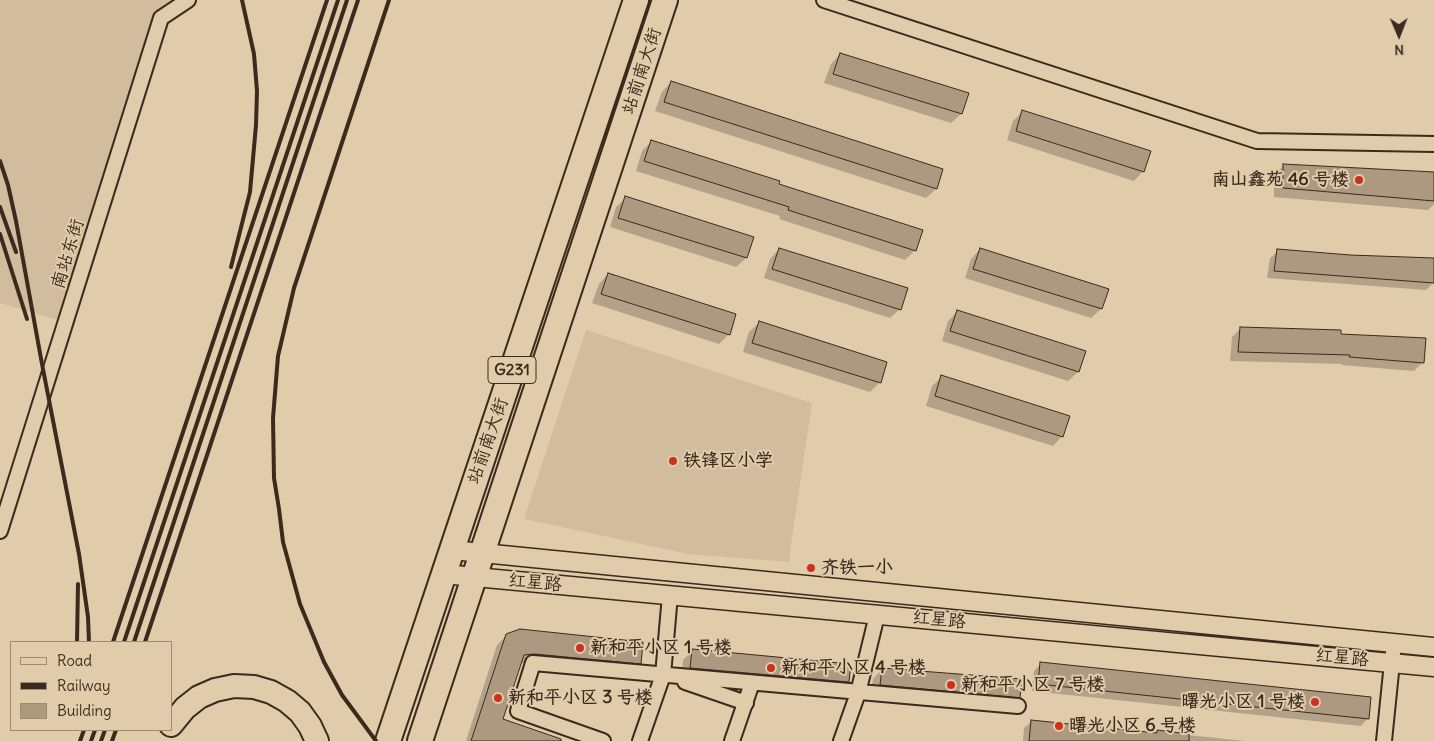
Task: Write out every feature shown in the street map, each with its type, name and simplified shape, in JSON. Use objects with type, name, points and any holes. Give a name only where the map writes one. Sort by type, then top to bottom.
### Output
[{"type":"highway","name":"站前南大街","points":[[388,741],[636,0]]},
{"type":"highway","name":"站前南大街","points":[[420,741],[481,552],[666,0]]},
{"type":"main road","points":[[172,724],[185,708],[199,697],[215,690],[234,686],[254,687],[271,692],[287,701],[300,712],[310,726],[317,741]]},
{"type":"street","name":"南站东街","points":[[0,531],[161,18],[188,0]]},
{"type":"street","points":[[824,0],[1257,141],[1434,144]]},
{"type":"street","name":"红星路","points":[[452,550],[1434,647]]},
{"type":"street","name":"红星路","points":[[443,574],[1434,667]]},
{"type":"street","points":[[640,741],[663,675],[670,595]]},
{"type":"street","points":[[841,741],[858,693],[878,615]]},
{"type":"street","points":[[1384,741],[1394,643]]},
{"type":"street","points":[[604,741],[518,711],[533,663],[1018,706]]},
{"type":"street","points":[[663,675],[746,703]]},
{"type":"street","points":[[732,741],[752,683]]},
{"type":"shaded area","points":[[0,0],[180,0],[159,16],[58,320],[0,303]]},
{"type":"shaded area","name":"铁锋区小学","points":[[586,330],[812,403],[790,551],[790,562],[688,554],[524,519]]},
{"type":"building","points":[[840,53],[969,93],[962,114],[833,74]]},
{"type":"building","points":[[671,81],[943,169],[937,189],[664,102]]},
{"type":"building","points":[[1022,110],[1151,151],[1144,172],[1016,131]]},
{"type":"building","points":[[651,140],[780,181],[779,184],[923,230],[916,251],[788,210],[789,207],[644,161]]},
{"type":"building","name":"南山鑫苑 46 号楼","points":[[1283,164],[1434,172],[1434,201],[1283,188]]},
{"type":"building","points":[[625,196],[754,237],[747,258],[618,218]]},
{"type":"building","points":[[779,248],[908,288],[901,310],[772,269]]},
{"type":"building","points":[[980,248],[1109,289],[1102,309],[973,269]]},
{"type":"building","points":[[1277,249],[1350,255],[1434,258],[1434,283],[1274,271]]},
{"type":"building","points":[[608,273],[736,314],[730,335],[601,294]]},
{"type":"building","points":[[957,310],[1086,351],[1079,372],[950,331]]},
{"type":"building","points":[[759,321],[887,362],[881,383],[752,343]]},
{"type":"building","points":[[1240,327],[1341,330],[1341,334],[1426,338],[1424,363],[1349,357],[1350,355],[1238,352]]},
{"type":"building","points":[[941,375],[1070,416],[1063,437],[935,396]]},
{"type":"building","points":[[520,629],[643,642],[641,664],[534,654],[524,655],[503,719],[561,739],[561,741],[471,741],[506,634]]},
{"type":"building","name":"新和平小区 4 号楼","points":[[692,649],[851,664],[849,682],[690,668]]},
{"type":"building","points":[[1040,662],[1371,697],[1369,719],[1038,684]]},
{"type":"building","name":"新和平小区 7 号楼","points":[[882,668],[1022,679],[1020,698],[880,685]]},
{"type":"building","name":"曙光小区 6 号楼","points":[[1031,720],[1157,733],[1157,730],[1189,734],[1189,741],[1029,741]]},
{"type":"railway","points":[[231,267],[250,192],[256,125],[257,91],[254,54],[242,0]]},
{"type":"railway","points":[[113,641],[327,0]]},
{"type":"railway","points":[[124,641],[338,0]]},
{"type":"railway","points":[[134,641],[347,0]]},
{"type":"railway","points":[[145,641],[358,0]]},
{"type":"railway","points":[[376,741],[342,695],[324,662],[300,604],[283,542],[274,478],[273,418],[278,356],[294,288],[389,0]]},
{"type":"railway","points":[[0,161],[8,185],[16,221],[79,554],[88,617],[89,641]]},
{"type":"railway","points":[[0,207],[16,252]]},
{"type":"railway","points":[[0,234],[27,319]]},
{"type":"railway","points":[[77,641],[78,584]]},
{"type":"railway","points":[[80,741],[84,731]]},
{"type":"railway","points":[[91,741],[95,731]]},
{"type":"railway","points":[[101,741],[105,731]]},
{"type":"railway","points":[[112,741],[116,731]]},
{"type":"place","name":"南山鑫苑 46 号楼","points":[[1359,180]]},
{"type":"place","name":"铁锋区小学","points":[[673,461]]},
{"type":"place","name":"齐铁一小","points":[[811,568]]},
{"type":"place","name":"新和平小区 1 号楼","points":[[580,648]]},
{"type":"place","name":"新和平小区 4 号楼","points":[[771,668]]},
{"type":"place","name":"新和平小区 7 号楼","points":[[951,685]]},
{"type":"place","name":"新和平小区 3 号楼","points":[[498,698]]},
{"type":"place","name":"曙光小区 1 号楼","points":[[1315,702]]},
{"type":"place","name":"曙光小区 6 号楼","points":[[1059,726]]}]
